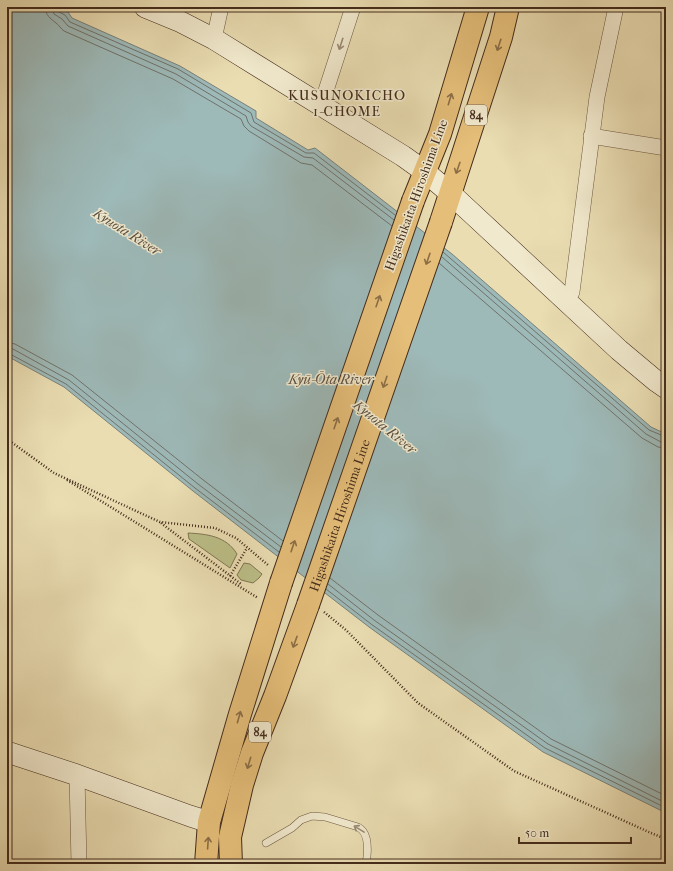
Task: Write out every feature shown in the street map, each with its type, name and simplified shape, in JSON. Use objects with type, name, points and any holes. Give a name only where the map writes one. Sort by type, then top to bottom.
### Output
[{"type":"main road","name":"Higashikaita Hiroshima Line","points":[[206,864],[209,822],[240,714],[276,575],[424,170],[440,134],[478,7]]},
{"type":"main road","name":"Higashikaita Hiroshima Line","points":[[231,864],[230,837],[242,785],[252,753],[275,696],[315,608],[501,37],[508,7]]},
{"type":"street","points":[[146,7],[214,39],[424,170],[450,192],[619,350],[665,382]]},
{"type":"street","points":[[214,39],[220,7]]},
{"type":"street","points":[[321,106],[353,7]]},
{"type":"street","points":[[566,301],[572,292],[597,97],[616,7]]},
{"type":"street","points":[[591,136],[666,148]]},
{"type":"street","points":[[7,752],[209,822]]},
{"type":"street","points":[[77,775],[79,864]]},
{"type":"lane","points":[[266,843],[292,828],[301,820],[312,816],[319,816],[358,827],[363,830],[367,840],[366,864]]},
{"type":"path","points":[[7,439],[54,473],[253,593]]},
{"type":"path","points":[[7,450],[12,442]]},
{"type":"path","points":[[54,473],[160,522],[260,599]]},
{"type":"path","points":[[160,522],[215,528],[236,538],[276,575]]},
{"type":"path","points":[[230,576],[247,548]]},
{"type":"path","points":[[315,608],[346,630],[418,703],[514,771],[651,833],[666,838]]},
{"type":"green space","points":[[188,533],[216,537],[233,548],[237,554],[230,568],[189,539]]},
{"type":"green space","points":[[244,563],[250,564],[262,574],[253,583],[241,580],[237,575]]},
{"type":"water","name":"Kyū-Ōta River","points":[[7,7],[55,7],[68,12],[72,18],[180,66],[256,111],[256,118],[308,150],[315,148],[452,254],[651,427],[666,434],[666,813],[543,752],[369,627],[193,491],[64,387],[7,356]]},
{"type":"district","name":"KUSUNOKICHO 1-CHOME","points":[[347,104]]},
{"type":"water label","name":"Kyuota River","points":[[127,232]]},
{"type":"water label","name":"Kyuota River","points":[[385,427]]}]
